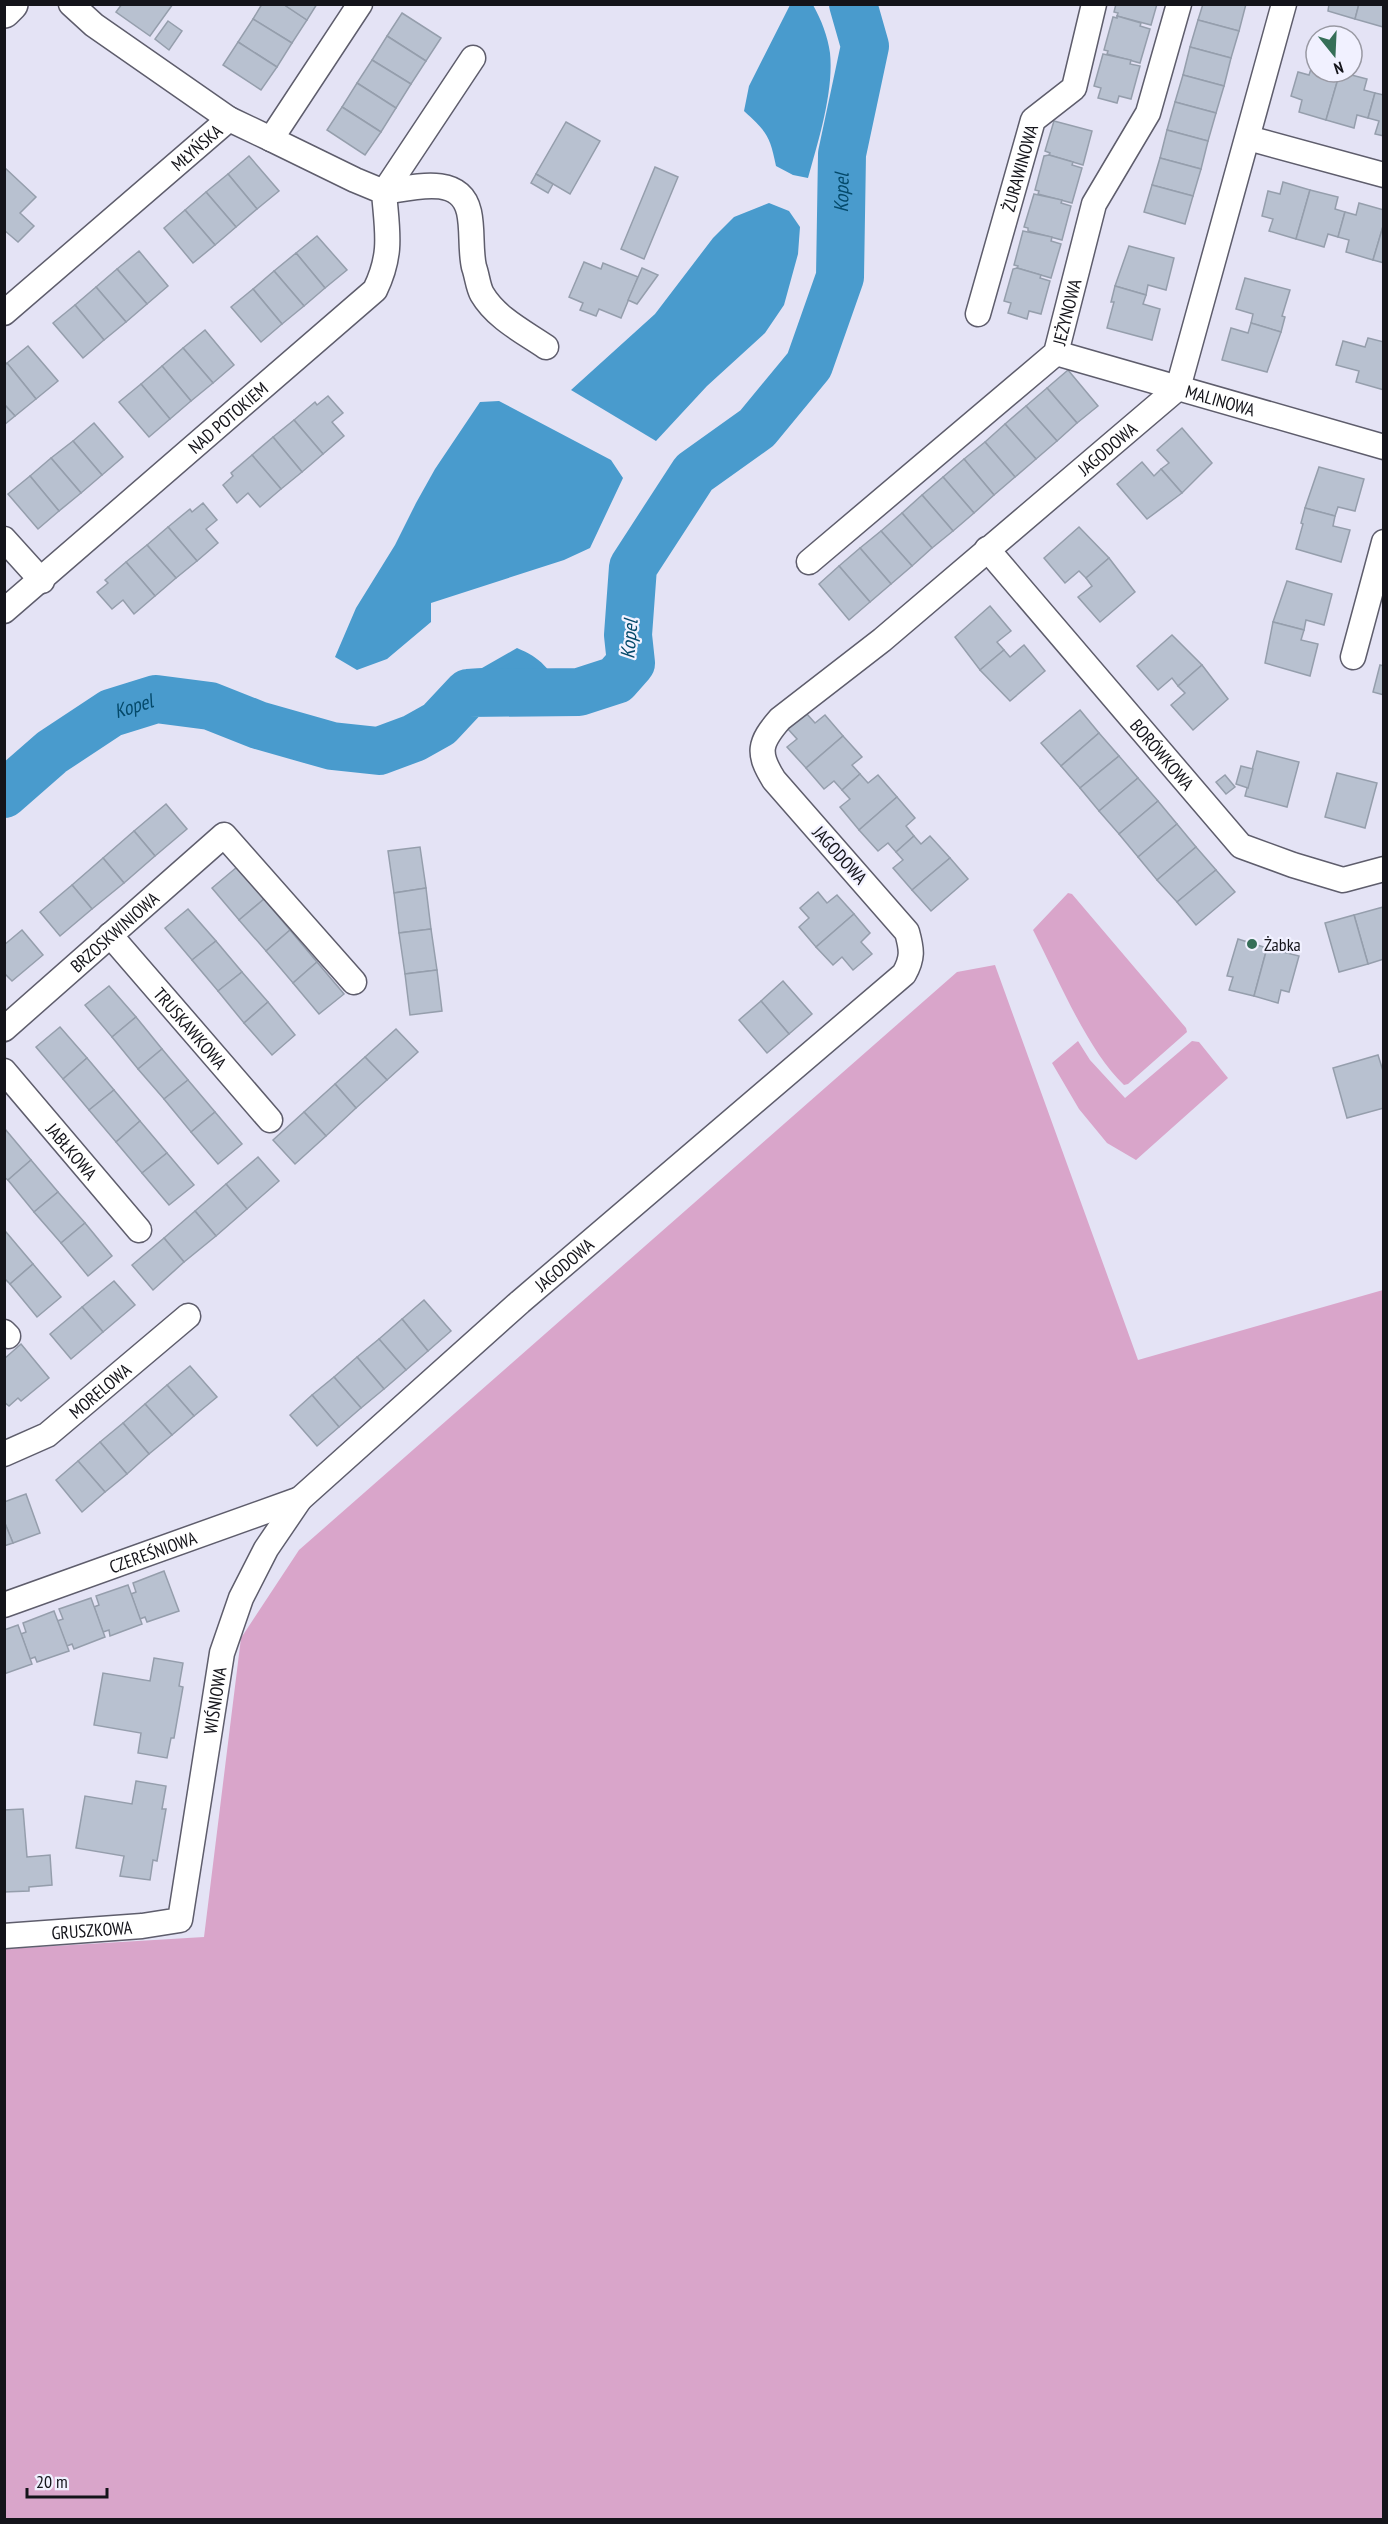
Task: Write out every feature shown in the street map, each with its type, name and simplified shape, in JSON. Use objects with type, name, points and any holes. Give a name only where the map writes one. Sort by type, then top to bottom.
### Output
[{"type":"street","points":[[4,11],[11,4]]},
{"type":"street","points":[[71,4],[94,25],[229,119]]},
{"type":"street","points":[[360,4],[271,140],[384,192],[433,185],[448,187],[459,194],[469,211],[471,252],[481,293],[506,320],[546,347]]},
{"type":"street","name":"ŻURAWINOWA","points":[[978,314],[1033,120],[1074,88],[1094,4]]},
{"type":"street","name":"JEŻYNOWA","points":[[810,562],[1056,353],[1094,204],[1148,113],[1179,4]]},
{"type":"street","points":[[1178,388],[1284,4]]},
{"type":"street","points":[[384,192],[473,58]]},
{"type":"street","name":"MŁYŃSKA","points":[[4,313],[229,119],[271,140]]},
{"type":"street","points":[[1248,138],[1383,175]]},
{"type":"street","name":"NAD POTOKIEM","points":[[4,611],[42,581],[375,290],[385,269],[388,248],[384,192]]},
{"type":"street","name":"MALINOWA","points":[[1056,353],[1383,447]]},
{"type":"street","name":"JAGODOWA","points":[[300,1499],[520,1302],[904,974],[911,962],[912,950],[907,932],[774,780],[765,765],[761,751],[766,735],[780,719],[882,640],[1178,388]]},
{"type":"street","points":[[4,539],[42,581]]},
{"type":"street","points":[[1353,657],[1383,542]]},
{"type":"street","name":"BORÓWKOWA","points":[[987,549],[1241,846],[1343,880],[1383,869]]},
{"type":"street","name":"BRZOSKWINIOWA","points":[[4,1029],[224,835],[354,982]]},
{"type":"street","name":"TRUSKAWKOWA","points":[[110,935],[270,1120]]},
{"type":"street","name":"JABŁKOWA","points":[[4,1071],[139,1230]]},
{"type":"street","name":"MORELOWA","points":[[4,1454],[47,1435],[188,1316]]},
{"type":"street","name":"CZEREŚNIOWA","points":[[4,1605],[300,1499]]},
{"type":"street","name":"WIŚNIOWA","points":[[180,1920],[222,1653],[241,1598],[266,1549],[300,1499]]},
{"type":"street","name":"GRUSZKOWA","points":[[4,1936],[142,1926],[180,1920]]},
{"type":"shaded area","points":[[1068,893],[1072,894],[1186,1028],[1187,1032],[1128,1084],[1124,1085],[1110,1070],[1085,1033],[1033,930]]},
{"type":"shaded area","points":[[995,965],[1138,1360],[1383,1290],[1383,2519],[5,2519],[5,1949],[204,1937],[241,1638],[299,1550],[957,972]]},
{"type":"shaded area","points":[[1078,1041],[1090,1060],[1125,1098],[1192,1041],[1199,1042],[1228,1078],[1136,1160],[1107,1143],[1079,1109],[1052,1063]]},
{"type":"water","points":[[790,5],[813,5],[824,28],[830,53],[830,84],[808,178],[793,175],[776,166],[766,135],[744,111],[749,86]]},
{"type":"water","points":[[769,203],[789,211],[800,227],[798,254],[784,305],[765,333],[707,386],[656,441],[571,390],[655,314],[713,238],[734,217]]},
{"type":"water","points":[[499,401],[611,460],[623,478],[590,548],[564,560],[431,603],[431,622],[387,659],[357,670],[335,657],[356,608],[395,545],[435,469],[480,402]]},
{"type":"water","points":[[517,648],[539,660],[553,677],[562,692],[554,705],[543,712],[521,715],[497,715],[466,710],[468,693],[466,669],[482,668]]},
{"type":"building","points":[[122,4],[173,4],[150,36],[116,12]]},
{"type":"building","points":[[262,4],[283,4],[307,20],[292,43],[253,19]]},
{"type":"building","points":[[283,4],[317,4],[307,20]]},
{"type":"building","points":[[1116,4],[1157,4],[1151,25],[1117,16],[1118,13],[1114,12]]},
{"type":"building","points":[[1203,4],[1246,4],[1239,31],[1198,20]]},
{"type":"building","points":[[1329,4],[1359,4],[1355,19],[1328,11]]},
{"type":"building","points":[[1359,4],[1384,4],[1383,27],[1355,19]]},
{"type":"building","points":[[402,13],[441,38],[426,61],[387,36]]},
{"type":"building","points":[[1117,16],[1141,23],[1140,26],[1150,29],[1140,63],[1107,54],[1108,51],[1104,50],[1113,17],[1117,18]]},
{"type":"building","points":[[253,19],[292,43],[277,67],[238,42]]},
{"type":"building","points":[[1198,20],[1239,31],[1231,58],[1190,47]]},
{"type":"building","points":[[168,21],[182,31],[169,50],[155,39]]},
{"type":"building","points":[[387,36],[426,61],[411,84],[372,60]]},
{"type":"building","points":[[238,42],[277,67],[261,90],[223,65]]},
{"type":"building","points":[[1190,47],[1231,58],[1224,86],[1183,75]]},
{"type":"building","points":[[1103,54],[1131,60],[1130,64],[1140,66],[1131,99],[1119,96],[1117,103],[1098,98],[1101,88],[1094,86]]},
{"type":"building","points":[[372,60],[411,84],[396,108],[357,83]]},
{"type":"building","points":[[1298,72],[1304,74],[1304,84],[1336,84],[1326,120],[1299,112],[1302,100],[1291,96]]},
{"type":"building","points":[[1183,75],[1224,86],[1216,113],[1175,102]]},
{"type":"building","points":[[1364,78],[1367,79],[1364,90],[1375,93],[1368,118],[1357,115],[1354,128],[1326,120],[1336,84],[1364,84]]},
{"type":"building","points":[[357,83],[396,108],[381,132],[342,107]]},
{"type":"building","points":[[1375,93],[1384,95],[1384,136],[1375,134],[1379,121],[1368,118]]},
{"type":"building","points":[[1175,102],[1216,113],[1208,141],[1167,130]]},
{"type":"building","points":[[342,107],[381,132],[365,155],[327,130]]},
{"type":"building","points":[[1054,121],[1092,131],[1083,165],[1049,155],[1050,153],[1045,151]]},
{"type":"building","points":[[566,122],[600,141],[570,194],[536,174]]},
{"type":"building","points":[[1167,130],[1208,141],[1201,169],[1160,158]]},
{"type":"building","points":[[1049,155],[1073,162],[1072,165],[1082,168],[1072,203],[1038,194],[1039,191],[1035,190],[1044,156]]},
{"type":"building","points":[[249,156],[279,191],[257,209],[228,174]]},
{"type":"building","points":[[1160,158],[1201,169],[1193,196],[1152,185]]},
{"type":"building","points":[[4,167],[36,197],[20,213],[34,226],[18,242],[4,230]]},
{"type":"building","points":[[655,167],[678,177],[644,259],[621,249]]},
{"type":"building","points":[[228,174],[257,209],[236,227],[206,192]]},
{"type":"building","points":[[536,174],[553,184],[548,193],[531,183]]},
{"type":"building","points":[[1283,182],[1310,190],[1296,239],[1269,231],[1273,219],[1262,216],[1268,191],[1280,194]]},
{"type":"building","points":[[1152,185],[1193,196],[1185,224],[1144,212]]},
{"type":"building","points":[[1310,190],[1338,197],[1335,209],[1345,212],[1338,237],[1328,234],[1324,247],[1296,239]]},
{"type":"building","points":[[206,192],[236,227],[215,245],[185,210]]},
{"type":"building","points":[[1034,194],[1062,200],[1061,203],[1071,206],[1062,240],[1028,231],[1028,228],[1024,227]]},
{"type":"building","points":[[1359,203],[1384,210],[1384,223],[1373,260],[1346,252],[1349,240],[1338,237],[1345,212],[1356,215]]},
{"type":"building","points":[[185,210],[215,245],[193,263],[164,228]]},
{"type":"building","points":[[1384,223],[1384,263],[1373,260]]},
{"type":"building","points":[[1023,231],[1052,237],[1051,241],[1061,244],[1051,278],[1017,268],[1018,266],[1014,265]]},
{"type":"building","points":[[317,236],[347,270],[325,288],[296,253]]},
{"type":"building","points":[[1129,246],[1174,258],[1166,290],[1148,285],[1146,295],[1115,286]]},
{"type":"building","points":[[139,251],[168,286],[147,304],[117,269]]},
{"type":"building","points":[[296,253],[325,288],[304,306],[274,271]]},
{"type":"building","points":[[584,262],[601,269],[603,263],[638,277],[621,318],[599,309],[596,316],[580,310],[583,303],[569,297]]},
{"type":"building","points":[[642,268],[658,275],[637,304],[628,300]]},
{"type":"building","points":[[1017,268],[1041,275],[1040,278],[1050,281],[1041,314],[1029,311],[1027,319],[1008,313],[1011,303],[1004,301],[1013,269]]},
{"type":"building","points":[[117,269],[147,304],[126,322],[96,287]]},
{"type":"building","points":[[274,271],[304,306],[282,324],[253,289]]},
{"type":"building","points":[[1245,278],[1290,290],[1282,316],[1285,317],[1281,332],[1251,323],[1253,314],[1236,309]]},
{"type":"building","points":[[1115,286],[1146,295],[1143,304],[1160,309],[1152,340],[1107,328],[1114,302],[1111,302]]},
{"type":"building","points":[[96,287],[126,322],[104,340],[75,305]]},
{"type":"building","points":[[253,289],[282,324],[261,342],[231,307]]},
{"type":"building","points":[[75,305],[104,340],[83,358],[53,323]]},
{"type":"building","points":[[1251,323],[1281,332],[1267,372],[1222,360],[1231,328],[1248,333]]},
{"type":"building","points":[[205,330],[234,365],[213,383],[183,348]]},
{"type":"building","points":[[1368,338],[1384,342],[1384,390],[1356,382],[1359,371],[1336,365],[1343,341],[1365,347]]},
{"type":"building","points":[[28,346],[58,381],[36,399],[7,363]]},
{"type":"building","points":[[183,348],[213,383],[191,401],[162,366]]},
{"type":"building","points":[[7,363],[36,399],[15,416],[4,404],[4,366]]},
{"type":"building","points":[[162,366],[191,401],[170,419],[141,384]]},
{"type":"building","points":[[1068,370],[1098,406],[1077,423],[1047,388]]},
{"type":"building","points":[[141,384],[170,419],[149,437],[119,402]]},
{"type":"building","points":[[1047,388],[1077,423],[1057,441],[1026,406]]},
{"type":"building","points":[[328,396],[343,413],[332,422],[344,436],[323,454],[294,420],[315,402],[317,405]]},
{"type":"building","points":[[4,404],[15,416],[4,425]]},
{"type":"building","points":[[1026,406],[1057,441],[1036,459],[1005,424]]},
{"type":"building","points":[[294,420],[323,454],[302,472],[273,437]]},
{"type":"building","points":[[94,423],[123,457],[102,475],[73,441]]},
{"type":"building","points":[[1005,424],[1036,459],[1015,477],[985,442]]},
{"type":"building","points":[[1182,428],[1212,463],[1182,493],[1161,469],[1169,463],[1157,450]]},
{"type":"building","points":[[273,437],[302,472],[281,489],[252,455]]},
{"type":"building","points":[[73,441],[102,475],[81,493],[51,458]]},
{"type":"building","points":[[985,442],[1015,477],[994,495],[964,459]]},
{"type":"building","points":[[252,455],[281,489],[260,507],[248,493],[237,503],[223,485],[233,476],[231,473]]},
{"type":"building","points":[[51,458],[81,493],[59,511],[30,476]]},
{"type":"building","points":[[964,459],[994,495],[974,513],[943,477]]},
{"type":"building","points":[[1142,462],[1154,476],[1161,469],[1182,493],[1147,519],[1117,484]]},
{"type":"building","points":[[1319,467],[1364,479],[1355,511],[1338,507],[1335,516],[1305,508]]},
{"type":"building","points":[[30,476],[59,511],[38,529],[8,494]]},
{"type":"building","points":[[943,477],[974,513],[953,531],[922,495]]},
{"type":"building","points":[[922,495],[953,531],[932,548],[902,513]]},
{"type":"building","points":[[203,503],[217,520],[206,529],[218,543],[197,561],[168,527],[190,509],[192,512]]},
{"type":"building","points":[[1305,508],[1335,516],[1333,526],[1350,530],[1341,562],[1296,549]]},
{"type":"building","points":[[902,513],[932,548],[912,566],[881,531]]},
{"type":"building","points":[[168,527],[197,561],[176,578],[147,545]]},
{"type":"building","points":[[1079,527],[1109,558],[1086,578],[1079,571],[1065,583],[1044,558]]},
{"type":"building","points":[[881,531],[912,566],[891,584],[860,548]]},
{"type":"building","points":[[147,545],[176,578],[155,596],[126,562]]},
{"type":"building","points":[[860,548],[891,584],[870,602],[839,566]]},
{"type":"building","points":[[1109,558],[1135,592],[1100,622],[1078,597],[1092,586],[1086,578]]},
{"type":"building","points":[[126,562],[155,596],[134,614],[123,600],[112,609],[97,592],[108,583],[105,580]]},
{"type":"building","points":[[839,566],[870,602],[849,620],[819,584]]},
{"type":"building","points":[[1287,581],[1332,594],[1324,625],[1306,620],[1304,630],[1273,622]]},
{"type":"building","points":[[990,606],[1011,631],[997,642],[1004,650],[980,670],[955,637]]},
{"type":"building","points":[[1273,622],[1304,630],[1301,640],[1318,644],[1310,676],[1265,663]]},
{"type":"building","points":[[1172,635],[1202,665],[1178,686],[1172,678],[1158,690],[1137,666]]},
{"type":"building","points":[[1024,645],[1045,671],[1010,701],[980,670],[1004,650],[1010,657]]},
{"type":"building","points":[[1202,665],[1228,699],[1193,730],[1171,705],[1185,693],[1178,686]]},
{"type":"building","points":[[1380,665],[1384,666],[1384,695],[1373,692]]},
{"type":"building","points":[[1080,710],[1099,733],[1061,766],[1041,743]]},
{"type":"building","points":[[806,713],[815,723],[825,715],[843,736],[806,768],[787,747],[797,739],[788,729]]},
{"type":"building","points":[[1099,733],[1119,756],[1080,788],[1061,766]]},
{"type":"building","points":[[843,736],[862,757],[852,765],[860,774],[842,790],[834,781],[824,789],[806,768]]},
{"type":"building","points":[[1257,751],[1299,762],[1287,807],[1245,796]]},
{"type":"building","points":[[1119,756],[1138,778],[1099,811],[1080,788]]},
{"type":"building","points":[[1241,766],[1253,769],[1248,788],[1236,784]]},
{"type":"building","points":[[1337,773],[1377,783],[1365,828],[1325,817]]},
{"type":"building","points":[[860,774],[868,783],[878,775],[897,797],[859,830],[840,807],[850,799],[842,790]]},
{"type":"building","points":[[1225,775],[1235,787],[1226,794],[1216,782]]},
{"type":"building","points":[[1138,778],[1158,801],[1119,834],[1099,811]]},
{"type":"building","points":[[897,797],[915,818],[906,826],[914,836],[896,852],[888,843],[878,851],[859,830]]},
{"type":"building","points":[[1158,801],[1177,824],[1138,857],[1119,834]]},
{"type":"building","points":[[166,804],[187,829],[155,856],[134,831]]},
{"type":"building","points":[[1177,824],[1196,847],[1157,880],[1138,857]]},
{"type":"building","points":[[134,831],[155,856],[124,883],[103,858]]},
{"type":"building","points":[[914,836],[921,844],[930,836],[950,858],[912,890],[893,868],[903,860],[896,852]]},
{"type":"building","points":[[420,847],[426,888],[394,893],[388,851]]},
{"type":"building","points":[[1196,847],[1216,870],[1177,902],[1157,880]]},
{"type":"building","points":[[103,858],[124,883],[92,909],[72,885]]},
{"type":"building","points":[[950,858],[968,879],[931,911],[912,890]]},
{"type":"building","points":[[237,867],[264,899],[239,920],[212,888]]},
{"type":"building","points":[[1216,870],[1235,892],[1196,925],[1177,902]]},
{"type":"building","points":[[72,885],[92,909],[60,936],[40,912]]},
{"type":"building","points":[[426,888],[431,929],[399,933],[394,893]]},
{"type":"building","points":[[818,892],[827,903],[837,895],[854,914],[816,947],[799,927],[809,918],[800,908]]},
{"type":"building","points":[[264,899],[290,930],[266,951],[239,920]]},
{"type":"building","points":[[1383,907],[1384,959],[1368,964],[1354,915]]},
{"type":"building","points":[[188,909],[216,941],[192,960],[165,928]]},
{"type":"building","points":[[854,914],[870,933],[861,942],[872,954],[853,970],[842,957],[833,965],[816,947]]},
{"type":"building","points":[[1354,915],[1368,964],[1339,972],[1325,923]]},
{"type":"building","points":[[431,929],[437,970],[405,974],[399,933]]},
{"type":"building","points":[[22,930],[43,955],[12,981],[4,973],[4,945]]},
{"type":"building","points":[[290,930],[317,962],[293,983],[266,951]]},
{"type":"building","points":[[1238,939],[1267,948],[1254,996],[1229,990],[1233,977],[1227,976]]},
{"type":"building","points":[[216,941],[242,972],[218,991],[192,960]]},
{"type":"building","points":[[1267,948],[1299,956],[1289,992],[1281,990],[1278,1003],[1254,996]]},
{"type":"building","points":[[317,962],[344,994],[319,1014],[293,983]]},
{"type":"building","points":[[437,970],[442,1011],[410,1015],[405,974]]},
{"type":"building","points":[[242,972],[268,1002],[244,1023],[218,991]]},
{"type":"building","points":[[783,981],[812,1014],[789,1034],[761,1001]]},
{"type":"building","points":[[109,986],[136,1017],[112,1037],[85,1005]]},
{"type":"building","points":[[761,1001],[789,1034],[767,1053],[739,1020]]},
{"type":"building","points":[[268,1002],[295,1035],[272,1055],[244,1023]]},
{"type":"building","points":[[136,1017],[162,1049],[138,1069],[112,1037]]},
{"type":"building","points":[[60,1027],[87,1058],[63,1079],[36,1047]]},
{"type":"building","points":[[396,1029],[418,1052],[387,1080],[365,1057]]},
{"type":"building","points":[[162,1049],[188,1080],[164,1099],[138,1069]]},
{"type":"building","points":[[1378,1055],[1384,1074],[1384,1108],[1347,1118],[1333,1068]]},
{"type":"building","points":[[365,1057],[387,1080],[356,1108],[335,1084]]},
{"type":"building","points":[[87,1058],[114,1090],[89,1110],[63,1079]]},
{"type":"building","points":[[188,1080],[215,1112],[191,1132],[164,1099]]},
{"type":"building","points":[[335,1084],[356,1108],[326,1136],[304,1112]]},
{"type":"building","points":[[114,1090],[140,1121],[116,1142],[89,1110]]},
{"type":"building","points":[[215,1112],[242,1144],[218,1164],[191,1132]]},
{"type":"building","points":[[304,1112],[326,1136],[295,1164],[273,1140]]},
{"type":"building","points":[[140,1121],[167,1153],[142,1173],[116,1142]]},
{"type":"building","points":[[5,1129],[31,1160],[8,1180],[4,1177]]},
{"type":"building","points":[[167,1153],[194,1185],[169,1205],[142,1173]]},
{"type":"building","points":[[258,1157],[279,1181],[247,1209],[226,1184]]},
{"type":"building","points":[[31,1160],[58,1192],[34,1212],[8,1180]]},
{"type":"building","points":[[226,1184],[247,1209],[216,1236],[195,1211]]},
{"type":"building","points":[[58,1192],[85,1223],[61,1243],[34,1212]]},
{"type":"building","points":[[195,1211],[216,1236],[184,1262],[164,1238]]},
{"type":"building","points":[[85,1223],[112,1256],[88,1276],[61,1243]]},
{"type":"building","points":[[6,1232],[33,1264],[10,1284],[4,1278],[4,1234]]},
{"type":"building","points":[[164,1238],[184,1262],[153,1290],[132,1265]]},
{"type":"building","points":[[33,1264],[61,1297],[37,1317],[10,1284]]},
{"type":"building","points":[[114,1281],[135,1305],[103,1332],[82,1307]]},
{"type":"building","points":[[424,1300],[451,1331],[428,1351],[402,1319]]},
{"type":"building","points":[[82,1307],[103,1332],[71,1359],[50,1334]]},
{"type":"building","points":[[402,1319],[428,1351],[406,1370],[379,1339]]},
{"type":"building","points":[[379,1339],[406,1370],[384,1389],[357,1357]]},
{"type":"building","points":[[21,1344],[49,1378],[21,1401],[18,1398],[9,1406],[4,1402],[4,1359]]},
{"type":"building","points":[[357,1357],[384,1389],[361,1408],[334,1377]]},
{"type":"building","points":[[190,1366],[217,1397],[194,1416],[167,1385]]},
{"type":"building","points":[[334,1377],[361,1408],[339,1427],[312,1395]]},
{"type":"building","points":[[167,1385],[194,1416],[172,1435],[145,1404]]},
{"type":"building","points":[[312,1395],[339,1427],[317,1446],[290,1415]]},
{"type":"building","points":[[145,1404],[172,1435],[149,1454],[123,1423]]},
{"type":"building","points":[[123,1423],[149,1454],[127,1474],[100,1442]]},
{"type":"building","points":[[100,1442],[127,1474],[105,1492],[78,1461]]},
{"type":"building","points":[[78,1461],[105,1492],[82,1512],[56,1480]]},
{"type":"building","points":[[26,1494],[40,1533],[13,1543],[4,1521],[4,1502]]},
{"type":"building","points":[[4,1521],[13,1543],[4,1546]]},
{"type":"building","points":[[164,1571],[179,1611],[147,1622],[145,1617],[140,1619],[131,1594],[136,1592],[133,1583]]},
{"type":"building","points":[[128,1585],[142,1624],[110,1636],[109,1630],[103,1632],[94,1607],[99,1605],[96,1596]]},
{"type":"building","points":[[91,1598],[105,1637],[74,1649],[72,1644],[67,1646],[57,1621],[63,1619],[59,1609]]},
{"type":"building","points":[[54,1611],[69,1651],[37,1662],[35,1657],[30,1659],[21,1634],[26,1632],[23,1623]]},
{"type":"building","points":[[18,1625],[32,1664],[4,1674],[4,1630]]},
{"type":"building","points":[[154,1658],[183,1663],[179,1686],[183,1687],[174,1738],[171,1738],[167,1758],[138,1753],[141,1733],[94,1725],[103,1673],[150,1681]]},
{"type":"building","points":[[136,1781],[166,1786],[162,1809],[166,1809],[157,1861],[153,1860],[150,1880],[120,1876],[124,1856],[76,1848],[85,1796],[132,1804]]},
{"type":"building","points":[[23,1809],[27,1857],[50,1855],[52,1885],[29,1887],[29,1891],[4,1892],[4,1810]]},
{"type":"waterway","name":"Kopel","points":[[4,794],[52,752],[111,713],[156,699],[210,706],[258,725],[332,746],[379,751],[414,738],[439,724],[468,693],[579,692],[616,680],[631,663],[628,635],[633,567],[694,473],[757,428],[809,365],[840,277],[842,154],[865,46],[853,4]]},
{"type":"place","name":"Żabka","points":[[1252,944]]}]
